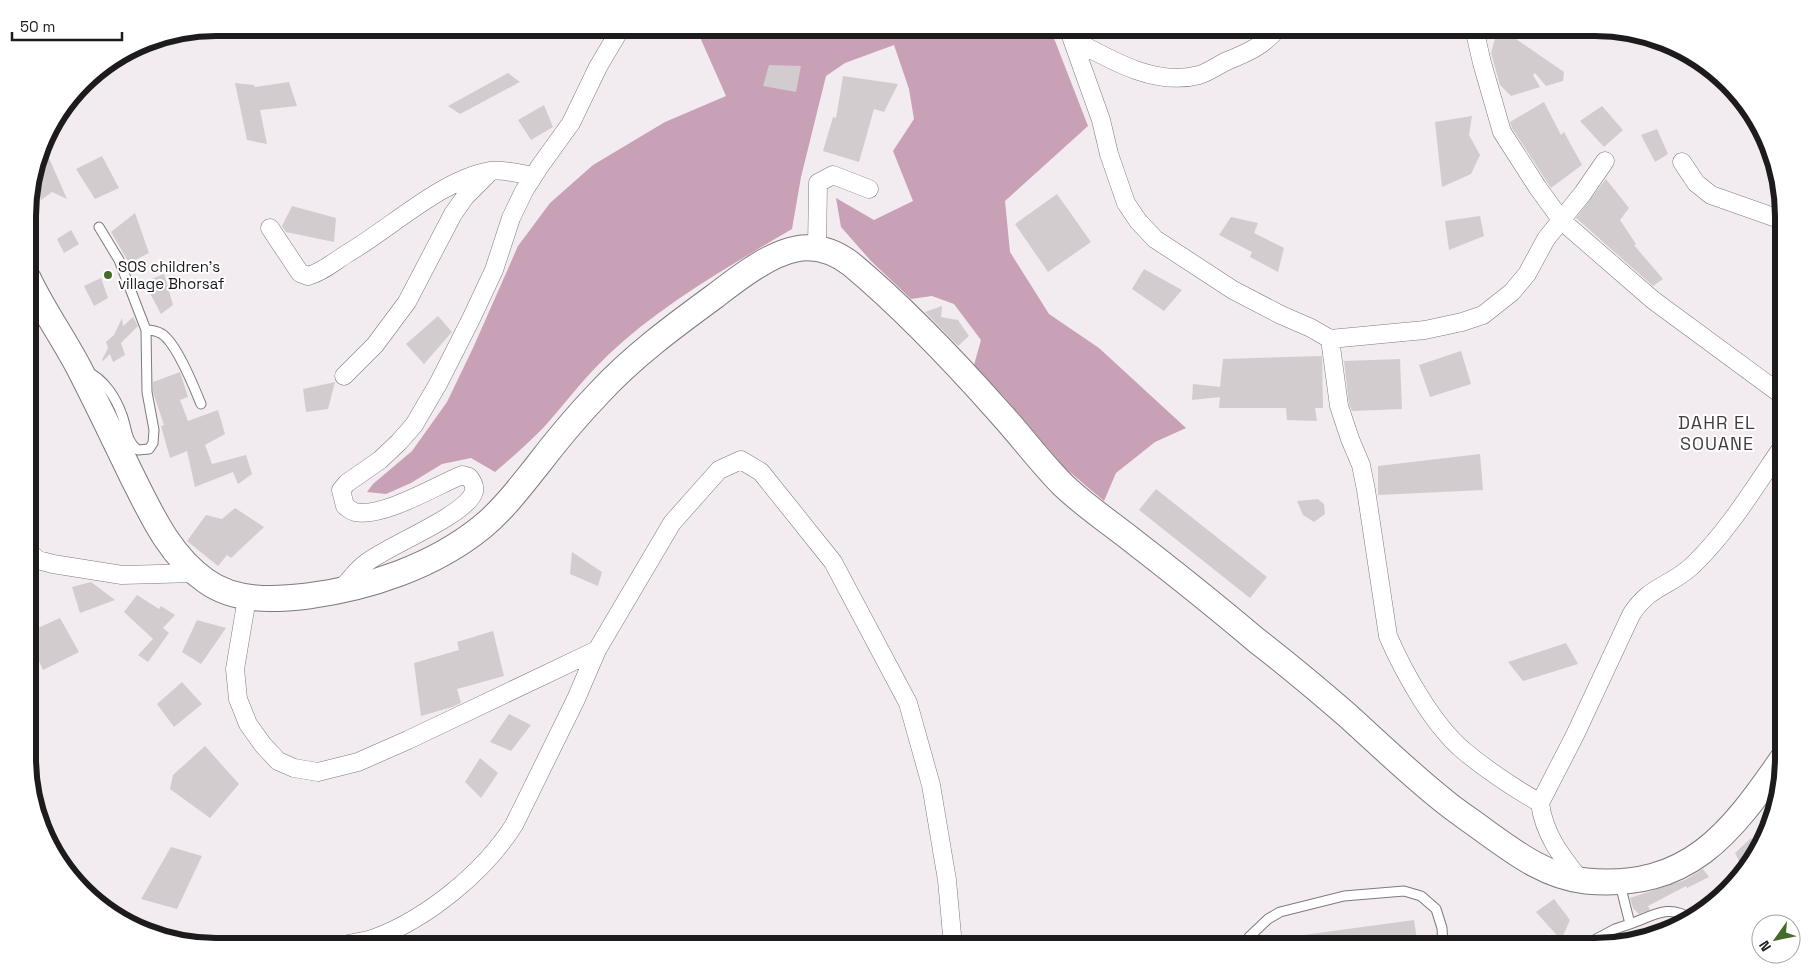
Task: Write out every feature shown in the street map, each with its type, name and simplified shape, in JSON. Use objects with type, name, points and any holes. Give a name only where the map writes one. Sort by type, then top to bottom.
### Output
[{"type":"main road","points":[[36,295],[79,367],[151,515],[171,546],[196,573],[220,589],[247,598],[287,598],[339,592],[370,584],[412,568],[446,550],[482,527],[514,493],[600,391],[660,337],[734,282],[766,261],[784,252],[802,247],[817,248],[839,255],[885,294],[942,351],[1065,486],[1322,693],[1444,801],[1516,853],[1546,870],[1582,881],[1631,881],[1676,869],[1713,845],[1751,804],[1774,772]]},
{"type":"street","points":[[339,592],[365,563],[446,517],[463,506],[473,494],[474,485],[469,477],[462,474],[396,505],[363,512],[353,512],[345,506],[341,490],[347,483],[380,460],[414,425],[438,384],[471,319],[494,270],[511,218],[524,191],[571,123],[598,68],[616,36]]},
{"type":"street","points":[[1072,36],[1101,120],[1109,154],[1126,203],[1138,221],[1155,240],[1233,290],[1281,316],[1311,328],[1330,339],[1425,330],[1462,322],[1483,315],[1512,292],[1527,274],[1546,239],[1562,221],[1605,161]]},
{"type":"street","points":[[1075,36],[1112,61],[1151,75],[1179,78],[1200,75],[1248,53],[1271,36]]},
{"type":"street","points":[[1476,36],[1502,132],[1562,221],[1653,300],[1775,390]]},
{"type":"street","points":[[1682,162],[1696,183],[1712,195],[1775,218]]},
{"type":"street","points":[[270,228],[300,273],[308,276],[368,241],[431,197],[462,181],[492,171],[533,176]]},
{"type":"street","points":[[344,376],[375,345],[392,323],[407,302],[453,214],[465,197],[492,171]]},
{"type":"street","points":[[817,248],[818,183],[833,175],[869,189]]},
{"type":"street","points":[[1330,339],[1340,406],[1350,439],[1361,465],[1366,490],[1388,636],[1398,659],[1410,680],[1446,732],[1463,750],[1540,804]]},
{"type":"street","points":[[1582,881],[1559,853],[1549,836],[1540,804],[1638,603],[1649,593],[1686,573],[1702,556],[1741,506],[1775,457]]},
{"type":"street","points":[[373,938],[393,930],[444,899],[487,861],[503,842],[514,825],[576,699],[597,650],[672,523],[719,470],[741,460],[761,472],[833,562],[908,703],[930,785],[947,880],[952,938]]},
{"type":"street","points":[[36,558],[53,564],[122,575],[196,573]]},
{"type":"street","points":[[247,598],[236,669],[238,699],[248,724],[263,745],[278,761],[294,768],[318,772],[358,762],[597,650]]},
{"type":"lane","points":[[79,367],[97,376],[115,401],[122,413],[126,432],[133,446],[138,450],[149,448],[153,443],[154,430],[148,392],[146,330],[119,260],[99,227]]},
{"type":"lane","points":[[146,330],[153,330],[164,335],[186,368],[201,404]]},
{"type":"lane","points":[[1619,881],[1630,924]]},
{"type":"lane","points":[[1249,938],[1268,919],[1280,912],[1344,896],[1404,891],[1420,896],[1436,908],[1442,928],[1443,938]]},
{"type":"lane","points":[[1599,938],[1615,929],[1670,910],[1684,915]]},
{"type":"shaded area","points":[[699,36],[1053,36],[1088,126],[1005,201],[1010,252],[1049,314],[1099,348],[1186,428],[1155,442],[1116,473],[1104,501],[1065,468],[974,365],[981,340],[954,304],[932,296],[911,299],[871,261],[841,227],[836,198],[874,220],[913,201],[893,151],[914,119],[909,89],[894,45],[845,63],[826,76],[801,177],[792,229],[696,287],[629,337],[591,372],[545,426],[495,472],[471,458],[442,464],[411,483],[386,494],[367,492],[373,484],[412,451],[447,402],[518,246],[550,203],[593,165],[665,122],[726,96]]},
{"type":"building","points":[[1496,36],[1512,36],[1564,72],[1563,81],[1546,86],[1535,73],[1533,75],[1540,87],[1511,96],[1500,85],[1491,53]]},
{"type":"building","points":[[769,65],[801,66],[796,92],[763,86]]},
{"type":"building","points":[[508,73],[520,82],[460,114],[448,106]]},
{"type":"building","points":[[843,76],[898,84],[884,112],[874,109],[859,162],[823,151],[833,117],[836,118]]},
{"type":"building","points":[[289,82],[297,106],[260,110],[267,144],[247,140],[235,83],[254,85],[255,87]]},
{"type":"building","points":[[1544,102],[1561,135],[1564,132],[1582,165],[1551,188],[1510,122]]},
{"type":"building","points":[[544,105],[553,127],[531,140],[518,120]]},
{"type":"building","points":[[1602,106],[1623,130],[1604,147],[1580,121]]},
{"type":"building","points":[[1472,116],[1469,135],[1480,155],[1471,174],[1442,187],[1435,122]]},
{"type":"building","points":[[1657,129],[1668,154],[1655,162],[1641,135]]},
{"type":"building","points":[[48,155],[67,199],[52,192],[41,200],[38,193]]},
{"type":"building","points":[[102,156],[119,188],[95,199],[76,169]]},
{"type":"building","points":[[1606,179],[1629,208],[1620,220],[1636,244],[1634,245],[1663,279],[1653,286],[1576,218]]},
{"type":"building","points":[[1057,194],[1091,242],[1048,272],[1015,224]]},
{"type":"building","points":[[292,206],[336,218],[334,242],[286,232],[282,226]]},
{"type":"building","points":[[135,213],[149,253],[129,263],[111,232]]},
{"type":"building","points":[[1480,216],[1484,236],[1449,250],[1445,221]]},
{"type":"building","points":[[1231,217],[1258,223],[1254,233],[1284,248],[1278,272],[1250,257],[1252,252],[1219,235]]},
{"type":"building","points":[[71,230],[79,244],[64,253],[57,239]]},
{"type":"building","points":[[1144,269],[1182,290],[1164,311],[1132,289]]},
{"type":"building","points":[[164,274],[173,305],[161,314],[144,282]]},
{"type":"building","points":[[101,278],[108,298],[94,306],[84,286]]},
{"type":"building","points":[[942,306],[941,317],[958,320],[969,336],[958,346],[925,312]]},
{"type":"building","points":[[438,316],[452,332],[424,364],[406,344]]},
{"type":"building","points":[[133,317],[138,326],[121,343],[125,355],[113,362],[110,354],[103,361],[108,348],[106,342],[114,335],[122,318],[123,326]]},
{"type":"building","points":[[1461,351],[1471,384],[1430,397],[1419,365]]},
{"type":"building","points":[[1322,356],[1323,408],[1315,408],[1317,421],[1287,420],[1286,408],[1219,408],[1220,397],[1192,400],[1193,384],[1220,387],[1223,359]]},
{"type":"building","points":[[1400,359],[1402,409],[1352,411],[1349,404],[1344,361]]},
{"type":"building","points":[[180,372],[188,397],[180,400],[188,421],[218,410],[225,434],[205,445],[212,464],[246,455],[252,474],[238,484],[233,472],[195,487],[187,451],[170,458],[161,426],[164,425],[153,392],[153,382]]},
{"type":"building","points":[[335,382],[328,409],[306,412],[303,389]]},
{"type":"building","points":[[1480,454],[1483,490],[1378,495],[1378,466]]},
{"type":"building","points":[[1156,489],[1267,577],[1250,598],[1139,510]]},
{"type":"building","points":[[1318,499],[1324,504],[1325,514],[1314,522],[1303,515],[1297,501]]},
{"type":"building","points":[[235,508],[264,527],[231,558],[227,555],[218,566],[187,541],[206,515],[222,519]]},
{"type":"building","points":[[572,552],[602,572],[598,586],[570,574]]},
{"type":"building","points":[[91,582],[115,600],[80,613],[72,587]]},
{"type":"building","points":[[137,595],[159,609],[161,606],[175,615],[163,628],[169,633],[148,662],[138,655],[153,639],[124,612]]},
{"type":"building","points":[[60,618],[79,652],[43,670],[36,655],[36,629]]},
{"type":"building","points":[[197,620],[226,628],[201,664],[182,652]]},
{"type":"building","points":[[493,631],[504,676],[457,689],[461,703],[421,716],[414,663],[459,650],[457,642]]},
{"type":"building","points":[[1566,643],[1578,664],[1523,681],[1508,662]]},
{"type":"building","points":[[182,682],[202,704],[174,727],[157,704]]},
{"type":"building","points":[[509,714],[531,725],[511,751],[490,742]]},
{"type":"building","points":[[205,746],[239,784],[210,818],[170,789],[173,775]]},
{"type":"building","points":[[480,758],[498,773],[481,798],[465,782]]},
{"type":"building","points":[[1751,838],[1754,842],[1740,863],[1735,853]]},
{"type":"building","points":[[171,847],[202,856],[177,909],[141,899]]},
{"type":"building","points":[[1703,869],[1709,877],[1687,888],[1686,886],[1648,906],[1650,910],[1639,914],[1633,908],[1630,898],[1685,880]]},
{"type":"building","points":[[1554,899],[1570,920],[1562,938],[1559,938],[1536,912]]},
{"type":"building","points":[[1414,920],[1417,938],[1281,938]]},
{"type":"place","name":"SOS children's village Bhorsaf","points":[[108,275]]},
{"type":"district","name":"DAHR EL SOUANE","points":[[1717,432]]}]
